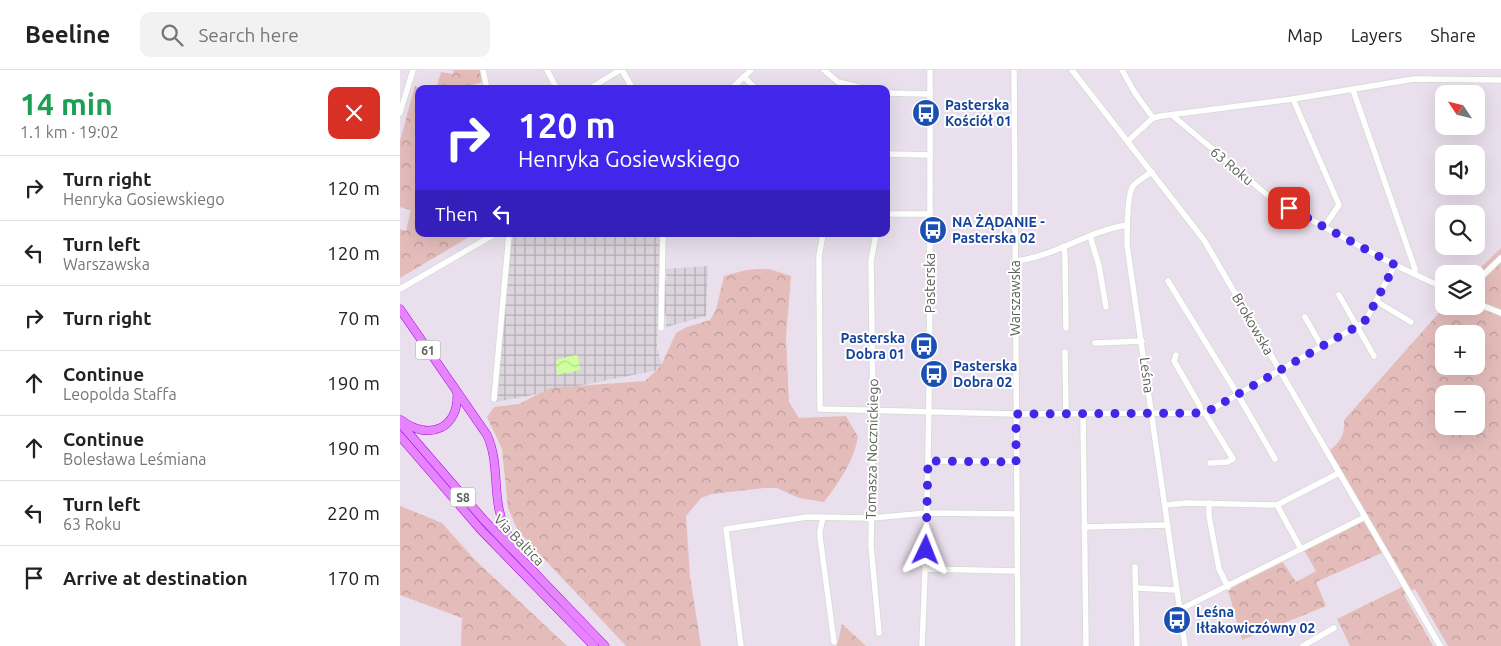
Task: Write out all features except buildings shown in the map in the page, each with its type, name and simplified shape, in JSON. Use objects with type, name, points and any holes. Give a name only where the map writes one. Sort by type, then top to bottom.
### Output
[{"type":"highway","name":"61","points":[[400,309],[457,392]]},
{"type":"highway","points":[[400,419],[413,428],[422,431],[440,428],[448,422],[456,409],[457,392]]},
{"type":"highway","points":[[457,392],[480,423],[490,442],[496,468],[498,500],[503,525],[529,568]]},
{"type":"highway","name":"Via Baltica","points":[[400,424],[467,502],[606,646]]},
{"type":"highway","name":"Via Baltica","points":[[400,436],[482,530],[594,646]]},
{"type":"street","points":[[400,113],[412,70]]},
{"type":"street","points":[[483,70],[486,85]]},
{"type":"street","points":[[547,70],[555,85]]},
{"type":"street","points":[[596,85],[621,70],[630,85]]},
{"type":"street","points":[[735,85],[751,70]]},
{"type":"street","points":[[824,70],[838,82],[850,85]]},
{"type":"street","name":"Pasterska","points":[[922,646],[929,410],[930,70]]},
{"type":"street","name":"Warszawska","points":[[1014,70],[1018,646]]},
{"type":"street","name":"Brokowska","points":[[1072,70],[1204,240],[1440,646]]},
{"type":"street","points":[[1122,70],[1135,93],[1153,118]]},
{"type":"street","points":[[744,77],[752,85]]},
{"type":"street","points":[[1128,141],[1153,118],[1161,116],[1293,100],[1414,79],[1501,80]]},
{"type":"street","points":[[1353,90],[1415,269],[1414,274]]},
{"type":"street","points":[[890,93],[930,94]]},
{"type":"street","points":[[1293,100],[1339,205],[1324,227]]},
{"type":"street","name":"63 Roku","points":[[1172,115],[1272,199],[1395,265],[1435,284]]},
{"type":"street","points":[[890,154],[930,155]]},
{"type":"street","name":"Leśna","points":[[1152,172],[1133,185],[1131,191],[1127,225],[1128,245],[1184,646]]},
{"type":"street","points":[[890,214],[930,214]]},
{"type":"street","points":[[1015,261],[1029,259],[1117,226],[1127,225]]},
{"type":"street","points":[[1090,236],[1099,266],[1106,307]]},
{"type":"street","points":[[400,289],[490,237]]},
{"type":"street","points":[[494,399],[509,237]]},
{"type":"street","points":[[661,328],[663,237]]},
{"type":"street","points":[[822,237],[819,256],[820,409],[929,410],[1016,414],[1203,413],[1358,326],[1367,318],[1395,265]]},
{"type":"street","name":"Tomasza Nocznickiego","points":[[875,237],[871,261],[873,409],[871,546],[879,633]]},
{"type":"street","points":[[1064,246],[1066,328]]},
{"type":"street","points":[[1485,273],[1501,258]]},
{"type":"street","points":[[1168,280],[1238,395],[1274,459]]},
{"type":"street","points":[[1339,295],[1374,356]]},
{"type":"street","points":[[1376,301],[1411,322]]},
{"type":"street","points":[[1485,307],[1501,313]]},
{"type":"street","points":[[1305,317],[1322,347]]},
{"type":"street","points":[[1095,343],[1142,342]]},
{"type":"street","points":[[1065,352],[1066,413]]},
{"type":"street","points":[[1176,355],[1174,361],[1203,413],[1233,459],[1227,462],[1210,463]]},
{"type":"street","points":[[1083,414],[1086,646]]},
{"type":"street","points":[[928,461],[1016,462]]},
{"type":"street","points":[[1165,505],[1209,503],[1277,505],[1339,473]]},
{"type":"street","points":[[1209,503],[1209,516],[1219,569],[1228,587]]},
{"type":"street","points":[[1277,505],[1301,549]]},
{"type":"street","points":[[741,646],[726,529],[807,517],[871,518],[927,513],[1017,514]]},
{"type":"street","points":[[823,517],[820,537],[834,642]]},
{"type":"street","points":[[1180,610],[1365,517]]},
{"type":"street","points":[[1084,527],[1167,525]]},
{"type":"street","points":[[1135,567],[1137,646]]},
{"type":"street","points":[[925,569],[1017,570]]},
{"type":"street","points":[[1137,588],[1176,590]]},
{"type":"street","points":[[1303,646],[1334,628]]},
{"type":"shaded area","points":[[511,237],[660,237],[657,348],[663,369],[496,402]]},
{"type":"shaded area","points":[[708,266],[706,316],[666,327],[664,311],[665,280],[667,280],[665,269]]},
{"type":"green space","points":[[454,70],[480,70],[482,82],[473,85],[437,85],[441,72],[453,74]]},
{"type":"green space","points":[[415,86],[415,237],[469,237],[400,278],[400,229],[406,231],[411,210],[400,207],[400,141]]},
{"type":"green space","points":[[1501,248],[1501,646],[1448,646],[1415,589],[1404,595],[1433,646],[1350,646],[1337,619],[1404,586],[1384,552],[1316,582],[1326,606],[1242,640],[1228,590],[1282,561],[1296,582],[1316,571],[1304,550],[1365,520],[1329,451],[1341,438],[1344,430],[1344,420],[1437,315],[1485,315],[1485,265],[1483,265]]},
{"type":"green space","points":[[758,269],[769,269],[791,276],[786,337],[789,402],[799,418],[846,416],[858,437],[853,455],[840,480],[824,502],[799,498],[777,488],[712,494],[701,498],[686,516],[690,577],[701,646],[626,646],[518,531],[508,508],[502,449],[487,417],[494,407],[519,404],[550,388],[645,381],[661,366],[676,333],[687,327],[710,320],[716,310],[724,276]]},
{"type":"green space","points":[[400,506],[442,523],[474,559],[567,646],[461,646],[462,618],[400,595]]},
{"type":"green space","points":[[842,624],[866,646],[837,646]]},
{"type":"water","points":[[578,356],[580,370],[557,375],[556,360]]},
{"type":"place","name":"Pasterska Kościół 01","points":[[926,113]]},
{"type":"place","name":"NA ŻĄDANIE - Pasterska 02","points":[[933,230]]},
{"type":"place","name":"Pasterska Dobra 01","points":[[924,346]]},
{"type":"place","name":"Pasterska Dobra 02","points":[[934,374]]},
{"type":"place","name":"Leśna Iłłakowiczówny 02","points":[[1177,620]]},
{"type":"route","points":[[926,550],[928,461],[1016,462],[1016,414],[1205,413],[1363,323],[1395,265],[1289,208]]}]
